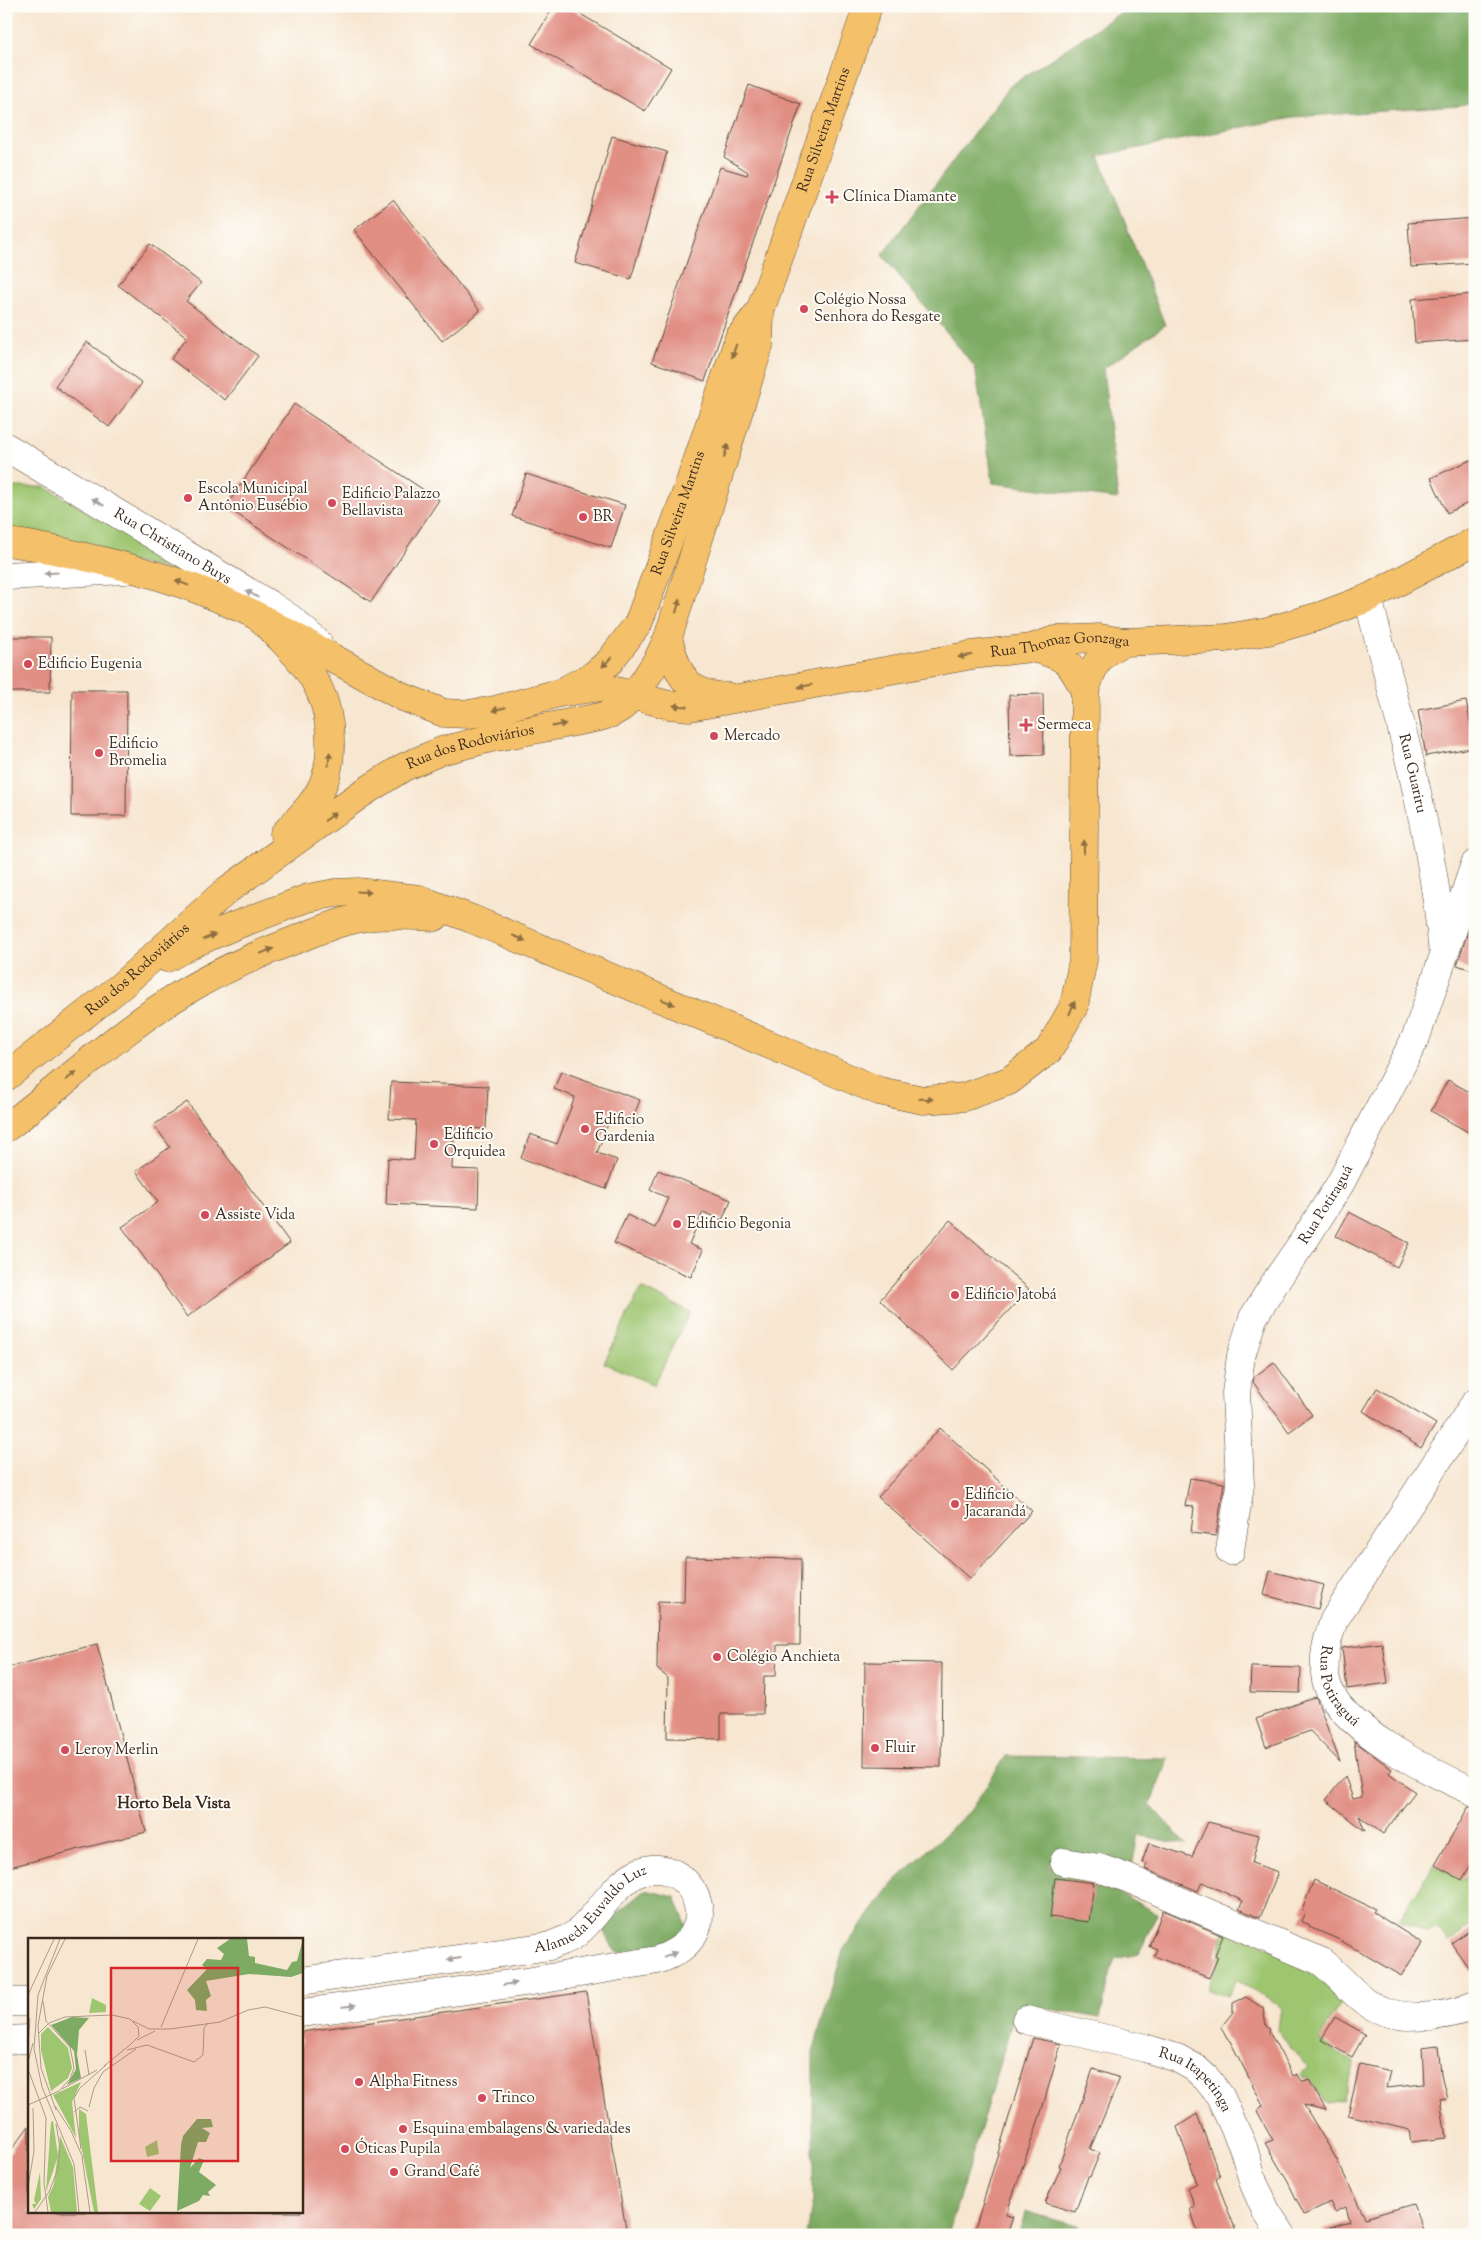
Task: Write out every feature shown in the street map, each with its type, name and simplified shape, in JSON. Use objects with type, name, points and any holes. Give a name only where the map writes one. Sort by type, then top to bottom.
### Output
[{"type":"main road","name":"Rua Silveira Martins","points":[[632,696],[658,659],[668,638],[759,346],[760,311],[868,6]]},
{"type":"main road","name":"Rua Silveira Martins","points":[[563,692],[594,675],[610,661],[638,624],[687,491],[739,338],[760,311]]},
{"type":"main road","name":"Rua Thomaz Gonzaga","points":[[632,696],[669,706],[690,707],[972,655],[1030,648],[1055,640],[1100,638],[1124,642],[1226,638],[1268,631],[1320,616],[1368,598],[1475,541]]},
{"type":"main road","name":"Rua dos Rodoviários","points":[[6,542],[68,553],[134,569],[172,580],[217,597],[332,656],[403,697],[444,713],[468,714],[491,711],[563,692],[601,687],[632,696],[622,707],[600,717],[491,738],[441,752],[404,767],[361,794],[226,891],[121,986],[6,1077]]},
{"type":"main road","points":[[226,891],[310,808],[321,791],[328,772],[330,737],[327,708],[318,684],[302,660],[259,617]]},
{"type":"main road","points":[[668,638],[680,675],[690,685],[699,691],[718,697],[745,697]]},
{"type":"main road","points":[[121,986],[190,945],[308,898],[358,892],[385,894],[419,899],[472,918],[878,1091],[923,1100],[964,1097],[1009,1081],[1049,1050],[1074,1006],[1083,960],[1085,692],[1090,675],[1101,657],[1110,648],[1124,642]]},
{"type":"main road","points":[[1030,648],[1054,653],[1066,661],[1077,674],[1085,692]]},
{"type":"main road","points":[[6,1128],[137,1025],[180,994],[222,971],[264,952],[347,921],[368,917],[400,915],[472,918]]},
{"type":"main road","points":[[32,1109],[58,1036]]},
{"type":"street","name":"Rua Christiano Buys","points":[[6,447],[270,605],[291,619],[332,656]]},
{"type":"street","points":[[6,472],[43,470]]},
{"type":"street","points":[[6,576],[134,569]]},
{"type":"street","name":"Rua Guariru","points":[[1368,598],[1423,818],[1439,910],[1443,953]]},
{"type":"street","name":"Rua Potiraguá","points":[[1230,1551],[1240,1485],[1236,1393],[1241,1356],[1253,1318],[1335,1192],[1416,1037],[1443,953],[1475,864]]},
{"type":"street","name":"Rua Potiraguá","points":[[1475,1403],[1334,1620],[1327,1642],[1324,1664],[1326,1682],[1334,1700],[1346,1715],[1394,1751],[1442,1777],[1475,1792]]},
{"type":"street","points":[[1442,1777],[1475,1775]]},
{"type":"street","points":[[1064,1862],[1099,1868],[1127,1878],[1320,1961],[1336,1972],[1367,2002],[1382,2011],[1401,2017],[1420,2016],[1475,2005]]},
{"type":"street","name":"Alameda Euvaldo Luz","points":[[302,1981],[550,1946],[576,1934],[590,1922],[623,1883],[640,1872],[654,1869],[667,1870],[679,1876],[691,1890],[698,1903],[699,1919],[695,1935],[684,1948],[673,1955],[657,1960],[532,1981],[302,2013]]},
{"type":"street","points":[[6,2002],[28,2002]]},
{"type":"street","name":"Rua Itapetinga","points":[[1026,2020],[1145,2048],[1177,2058],[1195,2068],[1207,2079],[1220,2096],[1243,2147],[1254,2184],[1266,2211],[1282,2235]]},
{"type":"street","points":[[6,2040],[28,2039]]},
{"type":"green space","points":[[1122,6],[1475,6],[1475,102],[1461,106],[1293,117],[1099,156],[1165,325],[1103,369],[1118,499],[993,483],[975,367],[882,255],[1010,86],[1126,9]]},
{"type":"green space","points":[[14,487],[45,487],[206,578],[6,535],[6,490]]},
{"type":"green space","points":[[641,1288],[690,1312],[654,1385],[604,1363]]},
{"type":"green space","points":[[1006,1756],[1168,1758],[1150,1805],[1187,1845],[1138,1835],[1132,1867],[1063,1851],[1049,1866],[1109,1888],[1157,1913],[1139,1954],[1114,1959],[1100,2018],[1034,2006],[1012,2022],[948,2235],[806,2235],[813,2200],[813,2052],[843,1950],[893,1883],[970,1811]]},
{"type":"green space","points":[[1475,1861],[1475,1922],[1448,1942],[1437,1928],[1427,1933],[1399,1920],[1433,1866],[1464,1880]]},
{"type":"green space","points":[[645,1890],[675,1897],[689,1932],[647,1954],[616,1952],[602,1929],[612,1917]]},
{"type":"green space","points":[[1225,1927],[1302,1961],[1346,1995],[1319,2040],[1355,2063],[1343,2101],[1327,2104],[1308,2078],[1303,2078],[1301,2074],[1308,2068],[1278,2031],[1281,2007],[1236,1980],[1228,1996],[1207,1990],[1218,1963]]},
{"type":"green space","points":[[1025,2211],[1080,2227],[1077,2235],[1019,2235]]},
{"type":"building","points":[[554,6],[567,6],[671,68],[645,111],[531,44]]},
{"type":"building","points":[[749,85],[801,104],[705,381],[652,362],[720,167],[747,175],[748,172],[724,157]]},
{"type":"building","points":[[612,136],[667,152],[631,279],[575,263]]},
{"type":"building","points":[[393,200],[480,311],[442,341],[354,230]]},
{"type":"building","points":[[1475,218],[1475,263],[1411,267],[1408,223]]},
{"type":"building","points":[[150,244],[201,283],[186,301],[258,356],[225,400],[171,359],[187,337],[118,285]]},
{"type":"building","points":[[1475,294],[1475,339],[1415,343],[1412,299]]},
{"type":"building","points":[[87,342],[142,383],[109,427],[55,386]]},
{"type":"building","name":"Edificio Palazzo Bellavista","points":[[294,404],[439,500],[371,602],[226,507]]},
{"type":"building","points":[[1475,458],[1475,500],[1447,513],[1431,478]]},
{"type":"building","points":[[526,474],[625,505],[611,548],[512,516]]},
{"type":"building","name":"Edificio Eugenia","points":[[6,637],[51,637],[50,692],[6,692]]},
{"type":"building","name":"Edificio Bromelia","points":[[72,690],[127,690],[126,816],[71,816]]},
{"type":"building","name":"Sermeca","points":[[1043,694],[1044,755],[1010,756],[1009,695]]},
{"type":"building","points":[[1466,701],[1475,747],[1426,756],[1418,710]]},
{"type":"building","points":[[1473,917],[1475,917],[1475,971],[1457,965]]},
{"type":"building","name":"Edificio Gardenia","points":[[561,1071],[640,1100],[631,1123],[611,1116],[597,1153],[617,1160],[606,1189],[521,1158],[530,1134],[557,1144],[575,1097],[554,1089]]},
{"type":"building","points":[[1448,1080],[1475,1095],[1475,1136],[1431,1111]]},
{"type":"building","name":"Edificio Orquidea","points":[[391,1082],[488,1086],[486,1129],[454,1128],[452,1169],[479,1170],[478,1208],[386,1204],[388,1158],[414,1160],[416,1120],[389,1119]]},
{"type":"building","name":"Assiste Vida","points":[[187,1102],[290,1243],[187,1317],[122,1227],[158,1202],[136,1171],[170,1147],[154,1125]]},
{"type":"building","name":"Edificio Begonia","points":[[658,1170],[731,1200],[722,1220],[703,1212],[689,1244],[703,1250],[691,1277],[614,1243],[627,1215],[655,1228],[668,1198],[650,1190]]},
{"type":"building","points":[[1349,1212],[1409,1243],[1397,1267],[1336,1236]]},
{"type":"building","name":"Edificio Jatobá","points":[[950,1220],[1029,1289],[953,1370],[880,1300]]},
{"type":"building","points":[[1274,1362],[1312,1415],[1289,1432],[1253,1382],[1254,1377]]},
{"type":"building","points":[[1377,1388],[1436,1424],[1421,1448],[1363,1411]]},
{"type":"building","name":"Edificio Jacarandá","points":[[940,1428],[1032,1511],[970,1579],[878,1497]]},
{"type":"building","points":[[1190,1478],[1224,1483],[1216,1536],[1191,1533],[1194,1507],[1185,1506]]},
{"type":"building","name":"Colégio Anchieta","points":[[685,1557],[801,1559],[800,1645],[777,1645],[776,1676],[764,1676],[763,1714],[721,1714],[721,1739],[667,1738],[668,1678],[657,1669],[658,1601],[684,1602]]},
{"type":"building","points":[[1270,1571],[1324,1585],[1318,1609],[1264,1595]]},
{"type":"building","points":[[1382,1643],[1388,1683],[1347,1689],[1342,1648]]},
{"type":"building","name":"Leroy Merlin","points":[[97,1644],[146,1832],[6,1868],[6,1668]]},
{"type":"building","points":[[865,1662],[942,1663],[941,1767],[864,1766]]},
{"type":"building","points":[[1251,1667],[1301,1668],[1300,1693],[1250,1692]]},
{"type":"building","points":[[1316,1697],[1340,1762],[1310,1731],[1266,1747],[1256,1719]]},
{"type":"building","points":[[1354,1741],[1392,1769],[1389,1773],[1415,1792],[1383,1834],[1359,1816],[1365,1831],[1326,1800],[1345,1776],[1353,1799],[1362,1797]]},
{"type":"building","points":[[1469,1806],[1475,1807],[1475,1857],[1462,1880],[1435,1865]]},
{"type":"building","points":[[1208,1822],[1259,1835],[1252,1863],[1278,1872],[1260,1918],[1239,1909],[1243,1901],[1202,1882],[1198,1891],[1145,1869],[1147,1864],[1142,1862],[1149,1843],[1192,1857]]},
{"type":"building","points":[[1055,1878],[1094,1883],[1089,1922],[1050,1917]]},
{"type":"building","points":[[1314,1880],[1375,1909],[1373,1912],[1422,1943],[1401,1976],[1340,1940],[1309,1927],[1310,1925],[1301,1921],[1305,1912],[1302,1909]]},
{"type":"building","points":[[1163,1910],[1223,1936],[1215,1955],[1218,1957],[1209,1978],[1154,1956],[1157,1949],[1149,1946]]},
{"type":"building","points":[[1475,1927],[1475,1977],[1451,1943]]},
{"type":"building","points":[[586,1992],[627,2235],[6,2235],[6,2157],[28,2127],[28,2214],[302,2214],[302,2032]]},
{"type":"building","points":[[1246,1997],[1263,2008],[1266,2026],[1270,2029],[1269,2031],[1293,2076],[1297,2074],[1302,2081],[1309,2080],[1326,2110],[1304,2105],[1337,2160],[1365,2218],[1413,2204],[1425,2235],[1324,2235],[1323,2230],[1350,2222],[1346,2207],[1335,2212],[1330,2202],[1304,2215],[1288,2182],[1265,2143],[1273,2140],[1257,2111],[1263,2105],[1221,2027],[1233,2012],[1233,2003]]},
{"type":"building","points":[[1335,2017],[1365,2034],[1352,2057],[1321,2040]]},
{"type":"building","points":[[1033,2038],[1061,2044],[1040,2116],[1006,2215],[1013,2217],[1007,2235],[973,2235]]},
{"type":"building","points":[[1438,2045],[1441,2074],[1447,2098],[1440,2099],[1446,2138],[1411,2142],[1409,2130],[1348,2115],[1360,2064],[1390,2071],[1386,2088],[1424,2084],[1422,2047]]},
{"type":"building","points":[[1093,2069],[1120,2078],[1090,2149],[1100,2153],[1090,2177],[1088,2177],[1075,2212],[1045,2203],[1061,2167],[1059,2166]]},
{"type":"building","points":[[1197,2114],[1220,2176],[1216,2179],[1236,2231],[1229,2233],[1230,2235],[1199,2235],[1190,2209],[1195,2207],[1188,2188],[1197,2183],[1177,2127]]},
{"type":"place","name":"Clínica Diamante","points":[[832,197]]},
{"type":"place","name":"Colégio Nossa Senhora do Resgate","points":[[804,309]]},
{"type":"place","name":"Escola Municipal Antônio Eusébio","points":[[188,498]]},
{"type":"place","name":"Edificio Palazzo Bellavista","points":[[332,503]]},
{"type":"place","name":"BR","points":[[583,517]]},
{"type":"place","name":"Edificio Eugenia","points":[[28,664]]},
{"type":"place","name":"Sermeca","points":[[1026,725]]},
{"type":"place","name":"Mercado","points":[[714,736]]},
{"type":"place","name":"Edificio Bromelia","points":[[99,753]]},
{"type":"place","name":"Edificio Gardenia","points":[[585,1129]]},
{"type":"place","name":"Edificio Orquidea","points":[[434,1144]]},
{"type":"place","name":"Assiste Vida","points":[[205,1215]]},
{"type":"place","name":"Edificio Begonia","points":[[677,1224]]},
{"type":"place","name":"Edificio Jatobá","points":[[955,1295]]},
{"type":"place","name":"Edificio Jacarandá","points":[[955,1504]]},
{"type":"place","name":"Colégio Anchieta","points":[[717,1657]]},
{"type":"place","name":"Fluir","points":[[875,1748]]},
{"type":"place","name":"Leroy Merlin","points":[[65,1750]]},
{"type":"place","name":"Alpha Fitness","points":[[359,2082]]},
{"type":"place","name":"Trinco","points":[[482,2098]]},
{"type":"place","name":"Esquina embalagens & variedades","points":[[403,2129]]},
{"type":"place","name":"Óticas Pupila","points":[[345,2149]]},
{"type":"place","name":"Grand Café","points":[[394,2172]]},
{"type":"district","name":"Horto Bela Vista","points":[[174,1804]]}]
